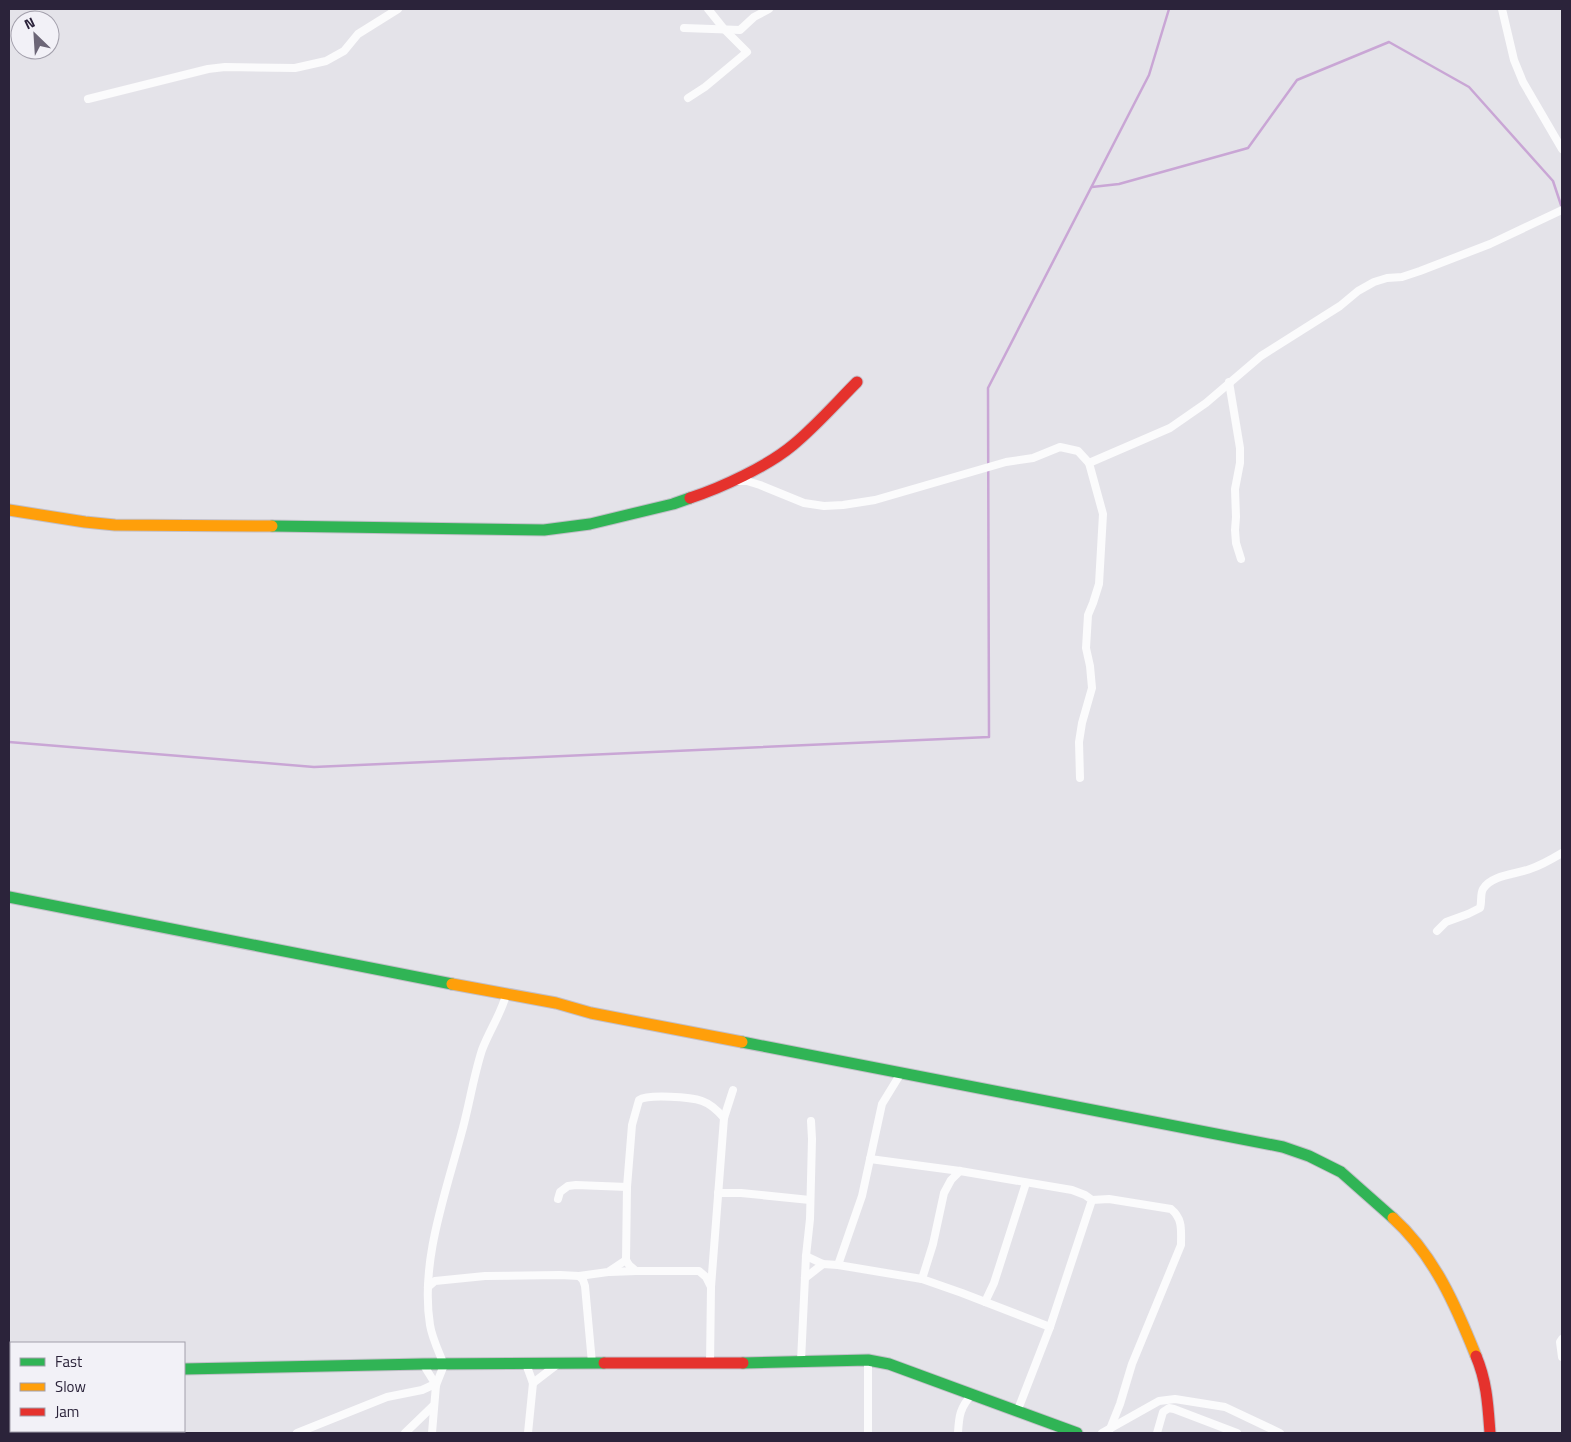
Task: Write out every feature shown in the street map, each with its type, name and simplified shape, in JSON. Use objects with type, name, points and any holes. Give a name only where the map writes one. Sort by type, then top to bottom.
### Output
[{"type":"street","points":[[88,99],[208,69],[225,67],[295,68],[326,61],[344,51],[358,34],[398,9]]},
{"type":"street","points":[[688,98],[705,87],[747,52],[708,9]]},
{"type":"street","points":[[684,28],[740,30],[754,17],[769,9]]},
{"type":"street","points":[[1502,9],[1514,60],[1523,82],[1562,149]]},
{"type":"street","points":[[1088,463],[1170,428],[1206,403],[1261,356],[1374,282],[1387,278],[1402,277],[1420,271],[1490,244],[1562,210]]},
{"type":"street","points":[[9,510],[116,525],[544,530],[590,524],[673,504],[704,494],[764,465],[792,444],[857,382]]},
{"type":"street","points":[[1229,382],[1240,456],[1240,469],[1235,489],[1235,530],[1236,543],[1241,559]]},
{"type":"street","points":[[732,481],[747,481],[804,503],[824,506],[857,504],[1006,462],[1033,458],[1060,447],[1078,451],[1088,463],[1103,514],[1099,584],[1094,603],[1088,614],[1086,648],[1092,688],[1082,723],[1079,742],[1080,778]]},
{"type":"street","points":[[1437,931],[1446,922],[1480,908],[1482,890],[1492,881],[1502,876],[1538,866],[1562,853]]},
{"type":"street","points":[[9,897],[556,1003],[590,1013],[635,1022],[1283,1147],[1309,1156],[1341,1172],[1404,1228],[1429,1259],[1444,1284],[1482,1373],[1487,1392],[1490,1433]]},
{"type":"street","points":[[432,1433],[435,1385],[444,1364],[430,1328],[428,1288],[431,1253],[482,1051],[493,1024],[502,1009],[506,994]]},
{"type":"street","points":[[838,1264],[862,1196],[882,1104],[901,1072]]},
{"type":"street","points":[[710,1364],[711,1287],[724,1118],[733,1090]]},
{"type":"street","points":[[636,1271],[629,1266],[626,1260],[626,1188],[632,1125],[637,1102],[642,1098],[655,1096],[702,1101],[714,1107],[724,1118]]},
{"type":"street","points":[[801,1361],[806,1256],[810,1219],[811,1121]]},
{"type":"street","points":[[870,1159],[960,1171],[1072,1190],[1092,1200],[1109,1198],[1171,1209],[1177,1214],[1181,1226],[1181,1244],[1132,1364],[1110,1429]]},
{"type":"street","points":[[922,1280],[933,1244],[944,1193],[951,1180],[960,1171]]},
{"type":"street","points":[[985,1302],[994,1283],[1026,1183]]},
{"type":"street","points":[[558,1199],[560,1192],[568,1186],[626,1188]]},
{"type":"street","points":[[718,1193],[741,1193],[810,1200]]},
{"type":"street","points":[[1018,1412],[1050,1327],[1092,1200]]},
{"type":"street","points":[[806,1256],[824,1264],[838,1264],[922,1280],[1050,1327]]},
{"type":"street","points":[[608,1272],[626,1260]]},
{"type":"street","points":[[805,1278],[824,1264]]},
{"type":"street","points":[[428,1288],[435,1281],[484,1276],[579,1276],[636,1271],[699,1271],[706,1277],[711,1287]]},
{"type":"street","points":[[585,1286],[593,1275]]},
{"type":"street","points":[[579,1276],[585,1286],[592,1363]]},
{"type":"street","points":[[1562,1340],[1560,1342],[1562,1357]]},
{"type":"street","points":[[868,1360],[868,1433]]},
{"type":"street","points":[[185,1369],[423,1364],[710,1364],[868,1360],[889,1364],[1077,1433]]},
{"type":"street","points":[[533,1383],[559,1363]]},
{"type":"street","points":[[423,1364],[435,1385]]},
{"type":"street","points":[[526,1364],[533,1383],[528,1433]]},
{"type":"street","points":[[297,1433],[387,1397],[422,1390],[435,1385]]},
{"type":"street","points":[[958,1433],[962,1406],[972,1394]]},
{"type":"street","points":[[1102,1433],[1159,1400],[1175,1399],[1225,1407],[1280,1433]]},
{"type":"street","points":[[405,1433],[433,1406]]},
{"type":"street","points":[[1157,1433],[1163,1412],[1169,1408],[1237,1433]]},
{"type":"waterway","points":[[9,742],[314,767],[989,737],[988,388],[1149,75],[1169,9]]},
{"type":"waterway","points":[[1092,187],[1119,184],[1248,148],[1297,80],[1389,42],[1469,87],[1553,181],[1562,208]]},
{"type":"traffic: fast","points":[[272,526],[544,530],[590,524],[673,504],[690,498]]},
{"type":"traffic: fast","points":[[9,897],[452,984]]},
{"type":"traffic: fast","points":[[742,1042],[1283,1147],[1309,1156],[1341,1172],[1393,1218]]},
{"type":"traffic: fast","points":[[743,1363],[868,1360],[889,1364],[1077,1433]]},
{"type":"traffic: fast","points":[[185,1369],[423,1364],[604,1363]]},
{"type":"traffic: slow","points":[[9,510],[115,525],[272,526]]},
{"type":"traffic: slow","points":[[452,984],[556,1003],[591,1013],[742,1042]]},
{"type":"traffic: slow","points":[[1393,1218],[1408,1233],[1432,1265],[1452,1300],[1476,1356]]},
{"type":"traffic: jam","points":[[690,498],[744,476],[783,453],[810,430],[857,382]]},
{"type":"traffic: jam","points":[[1476,1356],[1485,1385],[1490,1433]]},
{"type":"traffic: jam","points":[[604,1363],[743,1363]]}]
